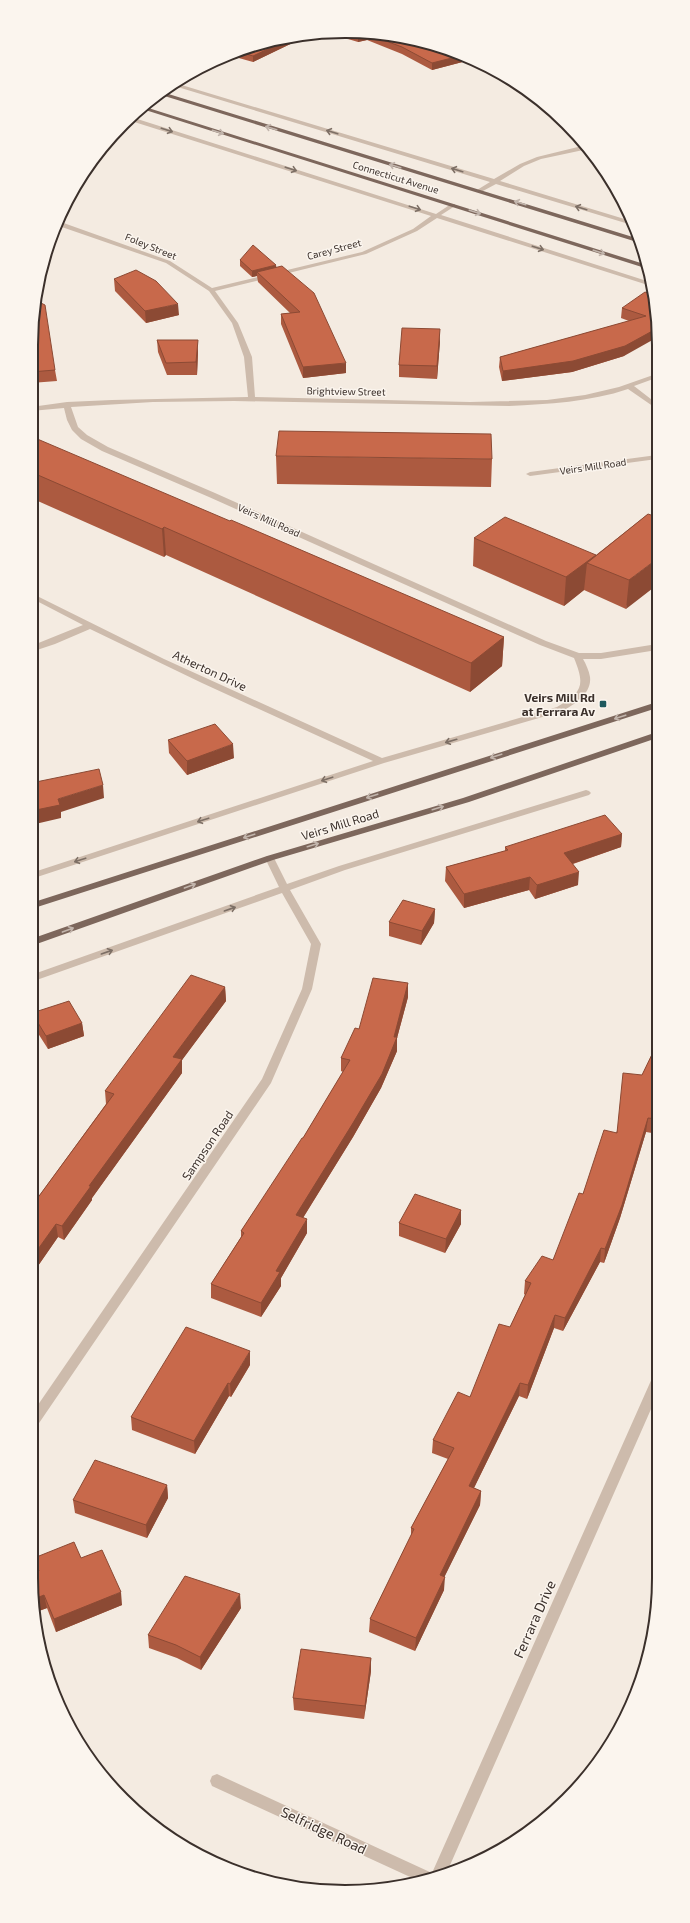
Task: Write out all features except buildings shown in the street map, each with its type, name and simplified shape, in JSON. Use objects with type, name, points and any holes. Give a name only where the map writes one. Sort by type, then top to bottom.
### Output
[{"type":"main road","name":"Connecticut Avenue","points":[[166,96],[633,239]]},
{"type":"main road","name":"Connecticut Avenue","points":[[148,110],[642,265]]},
{"type":"main road","name":"Veirs Mill Road","points":[[38,904],[652,707]]},
{"type":"main road","name":"Veirs Mill Road","points":[[38,941],[270,858],[466,800],[652,737]]},
{"type":"street","points":[[180,86],[626,221]]},
{"type":"street","points":[[137,120],[645,283]]},
{"type":"street","points":[[479,191],[522,165],[539,158],[581,148]]},
{"type":"street","name":"Carey Street","points":[[211,290],[364,253],[415,230],[453,205]]},
{"type":"street","name":"Foley Street","points":[[62,225],[168,262],[211,290],[235,323],[248,357],[252,399]]},
{"type":"street","name":"Brightview Street","points":[[38,408],[67,404],[182,398],[486,404],[542,402],[588,397],[629,386],[652,377]]},
{"type":"street","points":[[629,386],[652,404]]},
{"type":"street","name":"Veirs Mill Road","points":[[67,404],[71,420],[75,428],[84,437],[105,449],[212,495],[543,643],[578,656],[600,656],[652,648]]},
{"type":"street","name":"Veirs Mill Road","points":[[530,474],[652,458]]},
{"type":"street","name":"Atherton Drive","points":[[38,599],[89,626],[381,762]]},
{"type":"street","points":[[38,647],[89,626]]},
{"type":"street","points":[[38,874],[381,762],[560,709],[578,696],[586,678],[578,656]]},
{"type":"street","points":[[38,977],[342,868],[586,793]]},
{"type":"street","name":"Sampson Road","points":[[38,1415],[267,1080],[308,989],[316,944],[285,889],[270,858]]},
{"type":"street","name":"Ferrara Drive","points":[[441,1870],[652,1392]]},
{"type":"street","name":"Selfridge Road","points":[[217,1781],[422,1875]]},
{"type":"place","name":"Veirs Mill Rd at Ferrara Av","points":[[603,704]]}]
